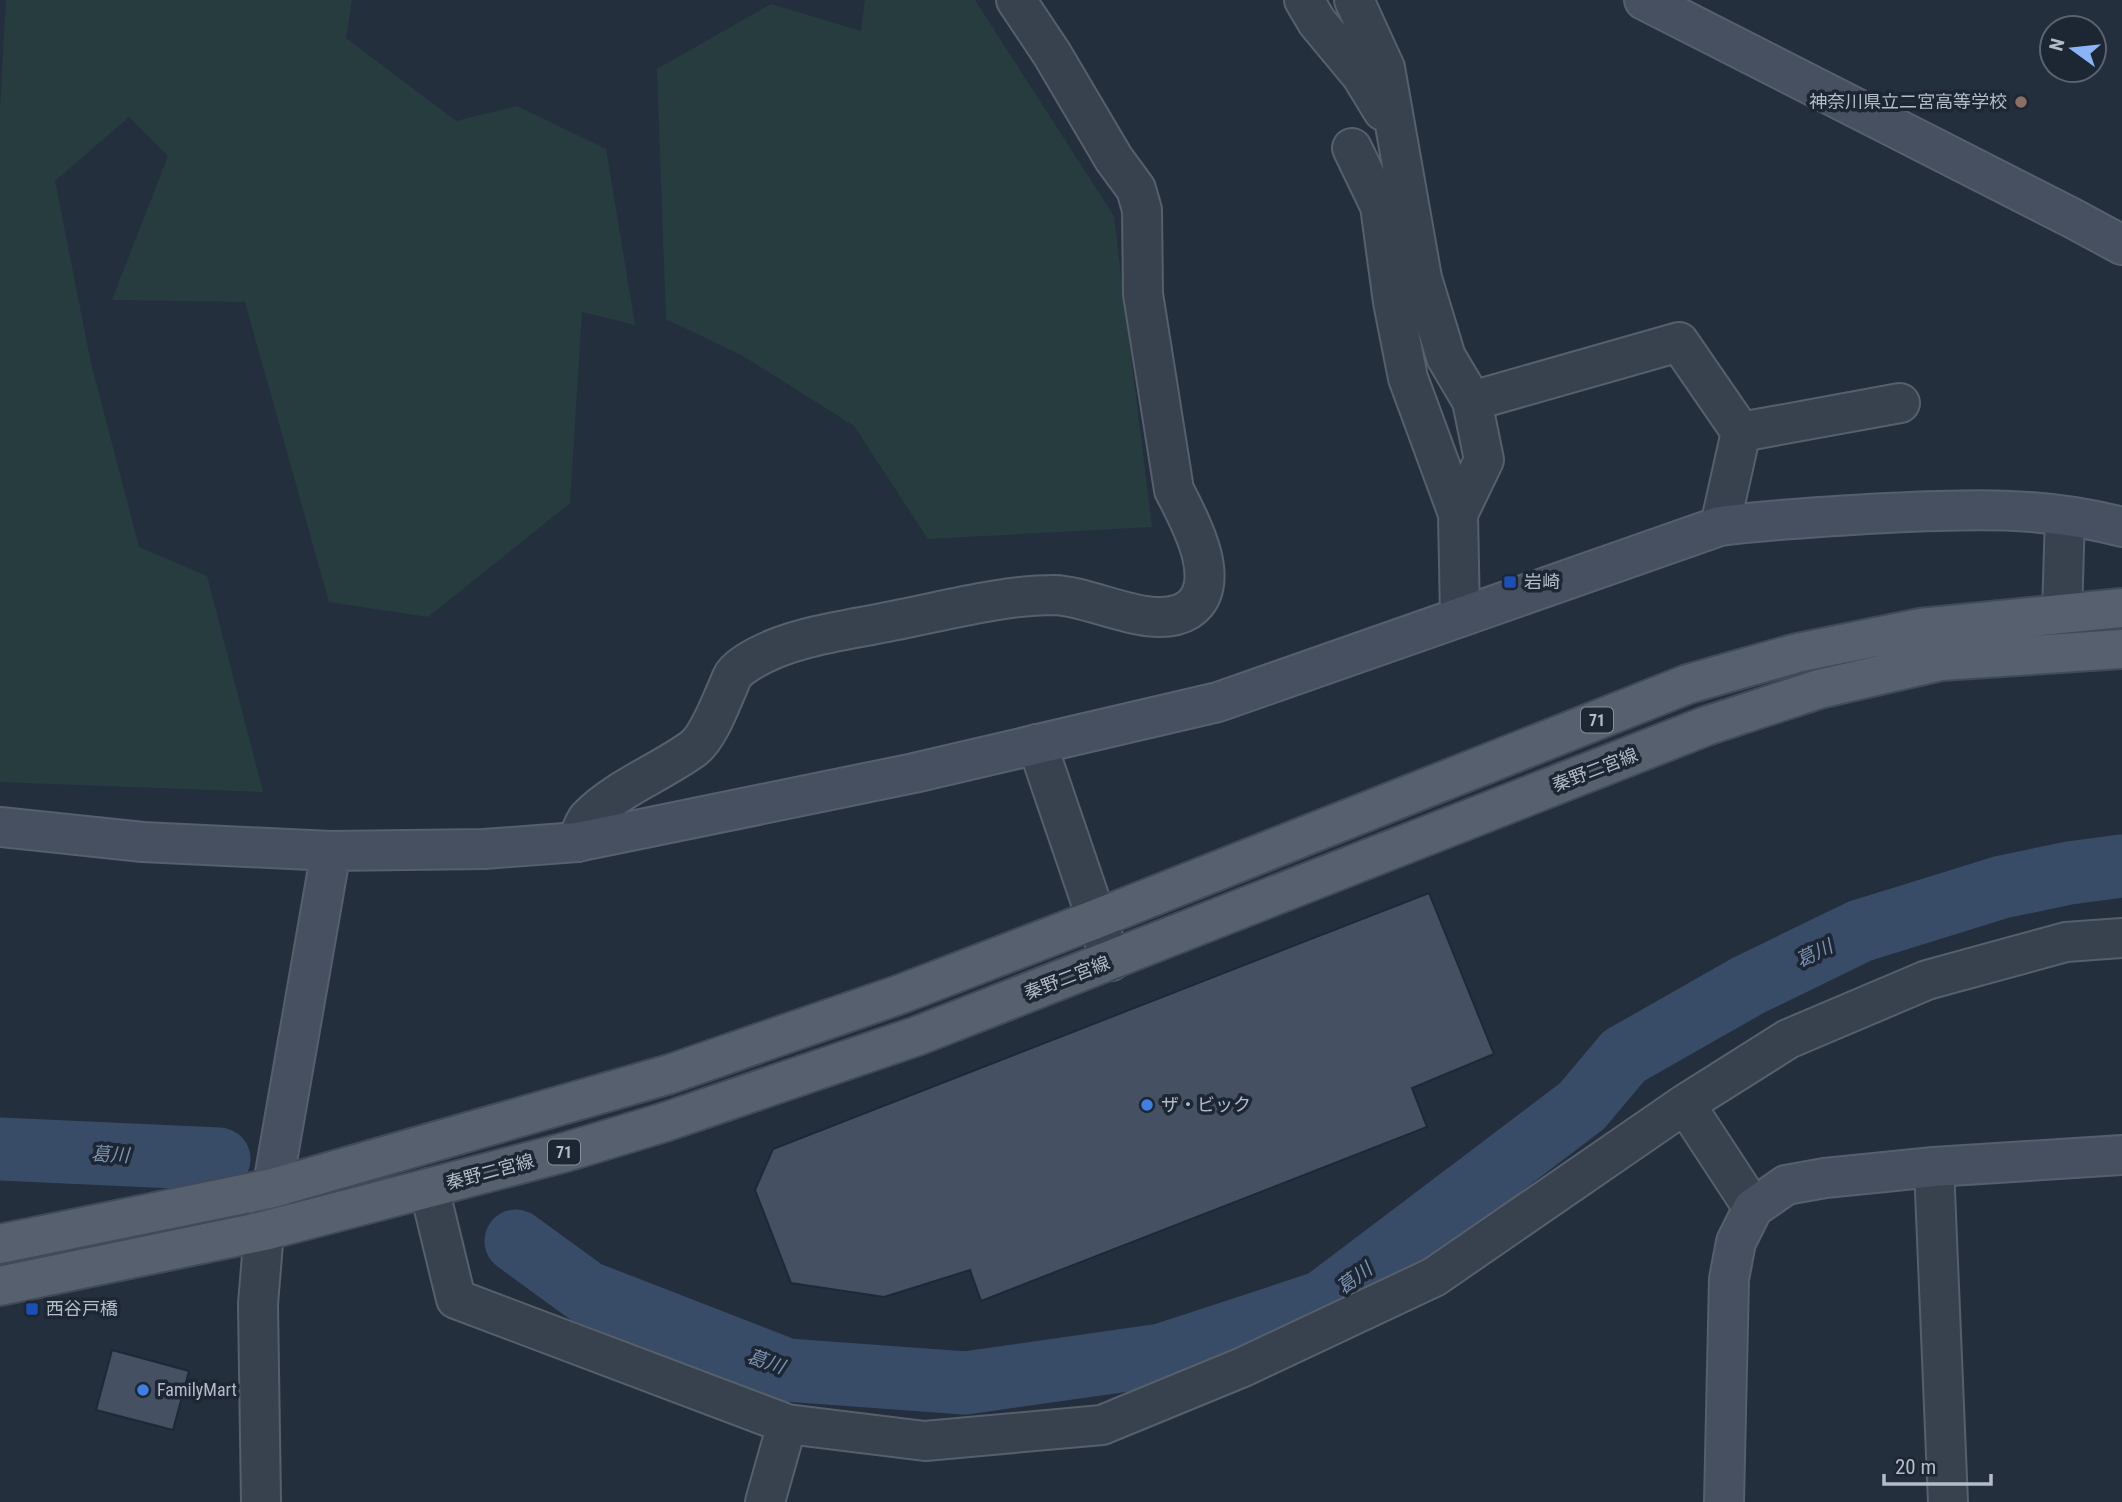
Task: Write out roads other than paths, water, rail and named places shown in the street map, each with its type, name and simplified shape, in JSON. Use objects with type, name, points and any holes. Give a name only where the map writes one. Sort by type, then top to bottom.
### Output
[{"type":"main road","name":"71","points":[[0,1244],[263,1190],[670,1074],[901,994],[1688,684],[1797,653],[1920,628],[2122,608]]},
{"type":"main road","name":"秦野二宮線","points":[[0,1286],[264,1231],[566,1152],[666,1122],[917,1035],[1706,726],[1819,689],[1941,661],[2122,649]]},
{"type":"street","points":[[577,842],[586,820],[618,794],[697,746],[715,716],[734,674],[775,649],[847,630],[1021,597],[1080,597],[1155,618],[1171,617],[1186,611],[1199,601],[1204,578],[1204,561],[1193,528],[1174,490],[1143,294],[1142,210],[1136,189],[1114,159],[1052,54],[1016,0]]},
{"type":"street","points":[[1304,0],[1317,22],[1361,75],[1397,134]]},
{"type":"street","points":[[1354,0],[1385,68],[1422,278],[1446,357],[1472,401],[1484,460],[1458,514]]},
{"type":"street","points":[[1644,0],[2122,245]]},
{"type":"street","points":[[1352,148],[1380,206],[1393,302],[1408,378],[1458,514],[1460,616]]},
{"type":"street","points":[[1472,401],[1679,342],[1741,432],[1720,526]]},
{"type":"street","points":[[1741,432],[1900,403]]},
{"type":"street","points":[[0,827],[143,842],[331,851],[484,849],[577,842],[914,773],[1218,702],[1720,526],[1782,518],[1979,508],[2037,511],[2122,527]]},
{"type":"street","points":[[2062,613],[2065,516]]},
{"type":"street","points":[[1037,744],[1111,961]]},
{"type":"street","points":[[261,1502],[258,1304],[264,1231],[263,1190],[331,851]]},
{"type":"street","points":[[429,1188],[456,1298],[787,1424],[925,1441],[1102,1425],[1243,1367],[1434,1277],[1685,1104],[1788,1040],[1927,980],[2066,942],[2122,937]]},
{"type":"street","points":[[1685,1104],[1754,1208]]},
{"type":"street","points":[[1724,1502],[1729,1279],[1736,1242],[1754,1208],[1786,1185],[1825,1178],[1934,1167],[2122,1155]]},
{"type":"street","points":[[1934,1167],[1948,1502]]},
{"type":"street","points":[[765,1502],[787,1424]]},
{"type":"waterway","name":"葛川","points":[[516,1241],[586,1292],[787,1370],[965,1383],[1162,1355],[1323,1302],[1582,1106],[1624,1056],[1749,985],[1860,931],[2002,887],[2069,873],[2122,866]]},
{"type":"waterway","name":"葛川","points":[[0,1149],[219,1159]]},
{"type":"place","name":"神奈川県立二宮高等学校","points":[[2021,102]]},
{"type":"place","name":"岩崎","points":[[1510,582]]},
{"type":"place","name":"ザ・ビック","points":[[1147,1105]]},
{"type":"place","name":"西谷戸橋","points":[[32,1309]]},
{"type":"place","name":"FamilyMart","points":[[143,1390]]}]
